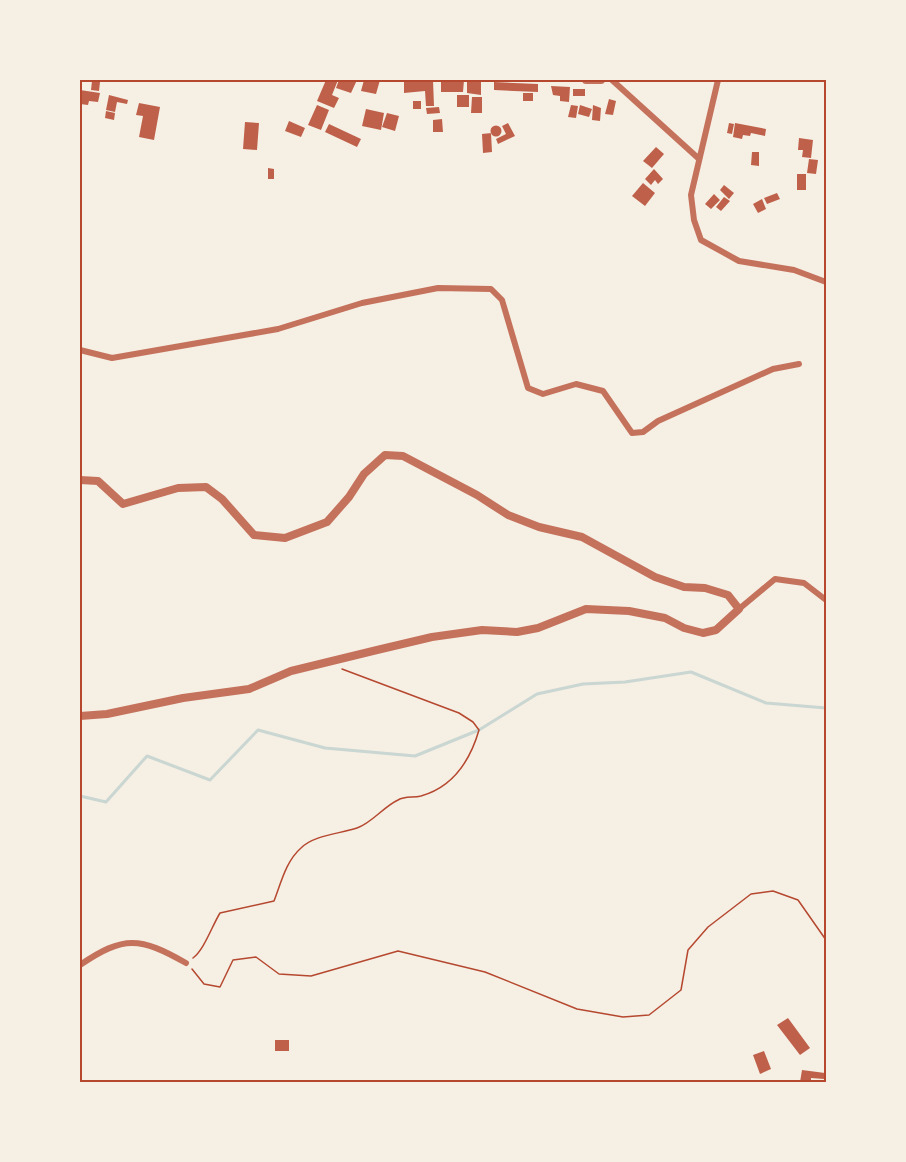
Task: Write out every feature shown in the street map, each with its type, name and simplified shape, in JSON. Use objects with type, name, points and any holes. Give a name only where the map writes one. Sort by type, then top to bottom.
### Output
[{"type":"street","points":[[586,80],[601,80]]},
{"type":"street","points":[[612,80],[698,158]]},
{"type":"street","points":[[718,80],[691,195],[694,220],[701,240],[739,261],[794,270],[826,282]]},
{"type":"street","points":[[80,350],[112,358],[278,329],[362,303],[438,288],[491,289],[502,300],[528,388],[543,394],[576,384],[603,391],[632,433],[643,432],[658,421],[773,369],[799,364]]},
{"type":"street","points":[[80,480],[98,481],[123,504],[178,488],[206,487],[222,499],[255,534],[285,538],[327,522],[349,497],[364,474],[385,455],[403,456],[477,495],[508,515],[539,527],[582,537],[620,560],[655,577],[684,587],[705,588],[728,595],[739,609]]},
{"type":"street","points":[[80,716],[107,714],[183,698],[249,689],[291,671],[432,637],[482,630],[517,632],[538,628],[586,609],[629,611],[665,618],[684,628],[703,633],[716,630],[776,579],[804,583],[826,600]]},
{"type":"street","points":[[80,966],[101,951],[138,942],[160,949],[186,963]]},
{"type":"path","points":[[324,663],[459,713],[473,722],[479,730],[474,749],[461,770],[443,786],[420,796],[400,798],[361,826],[315,839],[301,848],[286,867],[274,901],[220,913],[208,931],[200,953],[186,963],[204,984],[220,987],[233,960],[256,957],[279,974],[311,976],[398,951],[485,972],[577,1009],[623,1017],[649,1014],[681,990],[688,950],[708,927],[751,894],[773,891],[798,900],[826,940]]},
{"type":"building","points":[[326,80],[338,80],[332,95],[339,98],[334,108],[317,101]]},
{"type":"building","points":[[339,80],[357,80],[351,93],[336,88]]},
{"type":"building","points":[[364,80],[380,80],[376,94],[361,91]]},
{"type":"building","points":[[404,80],[433,80],[434,106],[426,106],[425,91],[404,93]]},
{"type":"building","points":[[441,80],[464,80],[463,92],[441,92]]},
{"type":"building","points":[[92,81],[100,82],[99,91],[91,90]]},
{"type":"building","points":[[467,81],[481,81],[481,95],[467,93]]},
{"type":"building","points":[[494,82],[538,84],[538,92],[494,90]]},
{"type":"building","points":[[551,86],[570,87],[569,102],[560,101],[560,96],[553,95]]},
{"type":"building","points":[[573,89],[585,89],[585,96],[573,96]]},
{"type":"building","points":[[80,90],[100,93],[98,102],[89,101],[88,105],[80,104]]},
{"type":"building","points":[[523,93],[533,93],[533,101],[523,101]]},
{"type":"building","points":[[109,95],[128,100],[127,104],[117,102],[115,112],[106,110]]},
{"type":"building","points":[[457,95],[469,95],[469,107],[457,107]]},
{"type":"building","points":[[472,97],[482,97],[482,113],[471,113]]},
{"type":"building","points":[[609,99],[616,101],[613,115],[605,114]]},
{"type":"building","points":[[413,101],[421,101],[421,109],[413,109]]},
{"type":"building","points":[[139,103],[160,107],[154,140],[139,137],[143,116],[136,115]]},
{"type":"building","points":[[317,105],[329,110],[321,130],[308,125]]},
{"type":"building","points":[[571,105],[578,106],[576,118],[568,117]]},
{"type":"building","points":[[580,105],[592,109],[589,117],[578,114]]},
{"type":"building","points":[[593,105],[601,108],[600,121],[592,120]]},
{"type":"building","points":[[439,107],[440,113],[427,114],[426,108]]},
{"type":"building","points":[[366,109],[384,113],[381,130],[362,126]]},
{"type":"building","points":[[106,111],[115,113],[114,120],[105,118]]},
{"type":"building","points":[[387,113],[399,116],[395,131],[382,127]]},
{"type":"building","points":[[442,119],[443,132],[433,132],[433,120]]},
{"type":"building","points":[[289,121],[305,128],[301,137],[285,131]]},
{"type":"building","points":[[245,122],[259,123],[257,150],[243,149]]},
{"type":"building","points":[[508,123],[515,136],[498,144],[496,139],[506,134],[502,126]]},
{"type":"building","points":[[729,123],[734,124],[732,134],[727,133]]},
{"type":"building","points":[[735,123],[766,129],[765,136],[751,133],[750,136],[743,135],[742,139],[733,137]]},
{"type":"building","points":[[329,124],[361,139],[357,147],[325,132]]},
{"type":"building","points":[[496,126],[500,127],[500,135],[496,136],[492,135],[491,131],[492,127]]},
{"type":"building","points":[[491,133],[492,152],[483,153],[482,134]]},
{"type":"building","points":[[799,138],[813,140],[811,158],[802,157],[803,150],[798,150]]},
{"type":"building","points":[[656,147],[664,154],[652,168],[643,161]]},
{"type":"building","points":[[752,152],[759,152],[759,166],[751,165]]},
{"type":"building","points":[[809,159],[818,160],[816,174],[807,173]]},
{"type":"building","points":[[268,168],[274,169],[274,179],[268,179]]},
{"type":"building","points":[[654,169],[663,179],[658,184],[655,180],[651,185],[645,179]]},
{"type":"building","points":[[797,174],[806,174],[806,190],[797,190]]},
{"type":"building","points":[[643,183],[655,193],[645,206],[632,196]]},
{"type":"building","points":[[724,185],[734,193],[729,199],[720,190]]},
{"type":"building","points":[[777,193],[780,199],[767,204],[764,198]]},
{"type":"building","points":[[714,194],[720,200],[711,209],[705,204]]},
{"type":"building","points":[[724,197],[730,201],[721,211],[716,207]]},
{"type":"building","points":[[762,199],[766,209],[758,213],[753,204]]},
{"type":"building","points":[[788,1018],[810,1048],[800,1055],[777,1025]]},
{"type":"building","points":[[275,1040],[289,1040],[289,1051],[275,1051]]},
{"type":"building","points":[[764,1051],[771,1069],[760,1074],[753,1055]]},
{"type":"building","points":[[802,1070],[825,1073],[824,1079],[811,1078],[811,1082],[800,1082]]},
{"type":"waterway","points":[[80,796],[106,802],[147,756],[210,780],[258,730],[325,748],[415,756],[479,730],[537,694],[583,684],[625,682],[691,672],[766,703],[826,708]]}]
